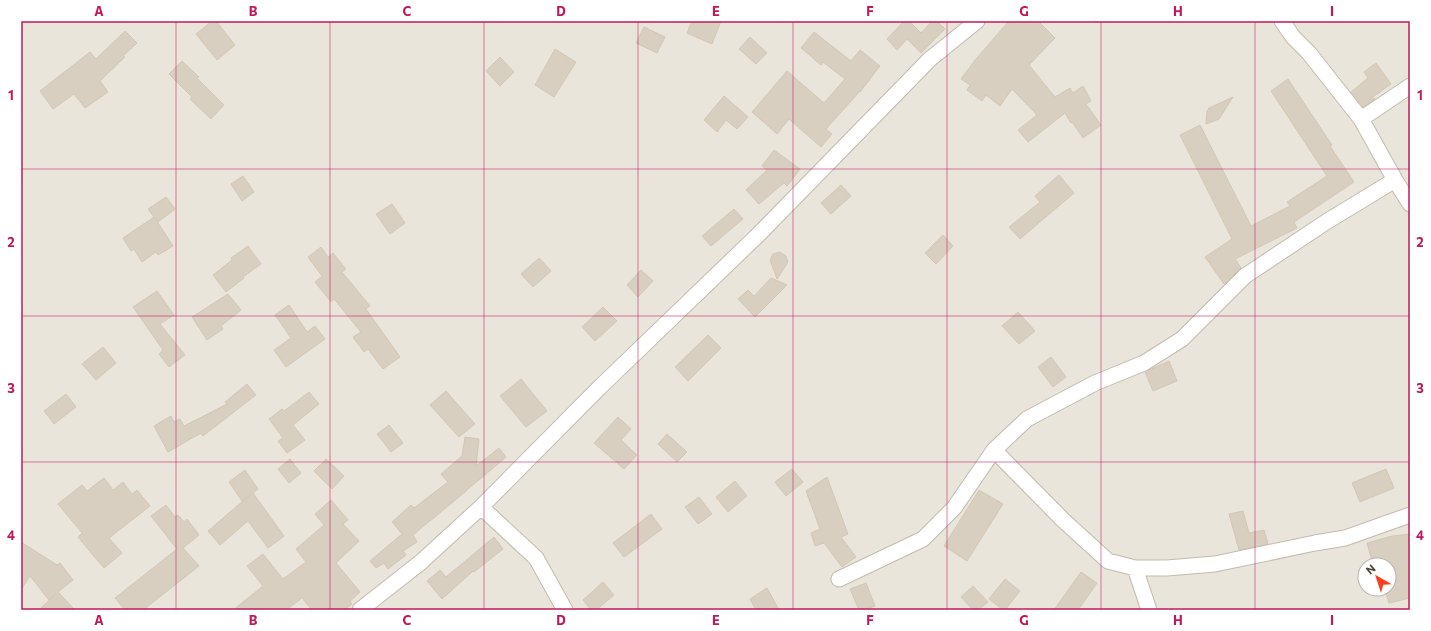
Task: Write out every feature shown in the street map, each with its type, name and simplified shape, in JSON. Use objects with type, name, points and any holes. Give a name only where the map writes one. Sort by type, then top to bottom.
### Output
[{"type":"street","points":[[360,610],[421,562],[481,507],[599,388],[759,234],[930,59],[977,21]]},
{"type":"street","points":[[1282,21],[1293,37],[1309,53],[1361,118],[1410,204]]},
{"type":"street","points":[[1361,118],[1410,86]]},
{"type":"street","points":[[840,579],[923,539],[954,508],[994,450],[1027,419],[1095,383],[1144,363],[1182,339],[1245,276],[1326,222],[1395,180]]},
{"type":"street","points":[[994,450],[1063,520],[1108,561],[1134,568],[1167,568],[1215,564],[1345,538],[1410,515]]},
{"type":"street","points":[[481,507],[536,558],[565,610]]},
{"type":"street","points":[[1134,568],[1149,610]]},
{"type":"shaded area","points":[[21,21],[1410,21],[1410,610],[21,610]]},
{"type":"building","points":[[212,21],[216,21],[235,45],[217,60],[196,34]]},
{"type":"building","points":[[692,21],[721,21],[712,44],[687,33]]},
{"type":"building","points":[[904,21],[909,21],[921,33],[932,21],[937,21],[945,29],[921,53],[907,39],[897,50],[887,39]]},
{"type":"building","points":[[1009,21],[1038,21],[1055,38],[1029,65],[1055,97],[1070,88],[1073,93],[1083,86],[1091,101],[1086,104],[1101,125],[1083,138],[1065,113],[1028,142],[1018,130],[1037,115],[1012,89],[1000,106],[986,95],[982,101],[967,90],[970,85],[961,79]]},
{"type":"building","points":[[644,27],[665,37],[657,53],[636,43]]},
{"type":"building","points":[[125,31],[137,43],[100,81],[108,92],[85,108],[74,94],[53,109],[40,91],[90,52],[96,59]]},
{"type":"building","points":[[814,32],[851,61],[860,50],[880,66],[860,92],[826,129],[832,134],[821,147],[789,119],[777,134],[752,112],[787,71],[824,103],[845,79],[823,62],[821,65],[801,48]]},
{"type":"building","points":[[750,37],[767,53],[756,64],[739,49]]},
{"type":"building","points":[[555,49],[576,62],[554,97],[535,85]]},
{"type":"building","points":[[500,57],[514,72],[500,86],[486,71]]},
{"type":"building","points":[[182,61],[199,77],[197,78],[224,105],[211,119],[190,99],[192,97],[169,74]]},
{"type":"building","points":[[1376,63],[1391,84],[1373,97],[1375,99],[1363,107],[1351,92],[1368,78],[1364,72]]},
{"type":"building","points":[[1288,79],[1332,145],[1330,146],[1354,182],[1294,222],[1297,228],[1235,259],[1241,268],[1224,284],[1205,257],[1232,239],[1180,135],[1200,125],[1251,226],[1290,206],[1287,202],[1327,176],[1271,91]]},
{"type":"building","points":[[724,96],[748,117],[737,129],[726,120],[717,132],[704,120]]},
{"type":"building","points":[[1233,97],[1219,119],[1206,124],[1207,111],[1209,108]]},
{"type":"building","points":[[774,150],[800,169],[787,186],[784,183],[759,204],[746,190],[767,170],[762,166]]},
{"type":"building","points":[[1059,175],[1074,193],[1020,239],[1009,227],[1040,202],[1035,196]]},
{"type":"building","points":[[243,176],[254,192],[242,201],[231,184]]},
{"type":"building","points":[[841,185],[851,196],[831,214],[821,203]]},
{"type":"building","points":[[166,197],[175,209],[158,222],[155,218],[173,246],[158,255],[156,252],[142,262],[134,249],[131,251],[123,238],[154,217],[148,209]]},
{"type":"building","points":[[392,204],[405,223],[390,234],[376,214]]},
{"type":"building","points":[[734,209],[743,219],[711,246],[702,236]]},
{"type":"building","points":[[943,235],[953,246],[936,264],[925,253]]},
{"type":"building","points":[[248,246],[261,264],[226,292],[213,275],[232,260],[231,258]]},
{"type":"building","points":[[321,247],[328,257],[333,253],[346,269],[342,272],[370,306],[366,309],[400,357],[383,369],[368,349],[364,352],[353,337],[361,332],[334,299],[331,302],[315,282],[322,276],[308,257]]},
{"type":"building","points":[[780,252],[786,256],[788,262],[777,279],[770,260],[773,254]]},
{"type":"building","points":[[539,258],[551,271],[533,287],[521,274]]},
{"type":"building","points":[[641,270],[653,281],[638,297],[627,285]]},
{"type":"building","points":[[771,278],[787,285],[755,317],[738,299],[748,290],[754,296]]},
{"type":"building","points":[[157,291],[174,315],[160,324],[185,355],[169,367],[159,354],[163,350],[133,307]]},
{"type":"building","points":[[228,294],[241,310],[221,326],[223,329],[207,340],[192,317]]},
{"type":"building","points":[[289,305],[307,332],[315,326],[325,339],[286,367],[274,350],[291,338],[275,315]]},
{"type":"building","points":[[603,307],[617,321],[595,341],[582,327]]},
{"type":"building","points":[[1018,312],[1035,331],[1019,344],[1002,326]]},
{"type":"building","points":[[708,335],[721,348],[688,381],[675,367]]},
{"type":"building","points":[[103,347],[116,363],[96,380],[82,364]]},
{"type":"building","points":[[1051,357],[1066,377],[1053,387],[1038,367]]},
{"type":"building","points":[[1169,361],[1177,381],[1153,391],[1145,372]]},
{"type":"building","points":[[521,379],[547,411],[526,427],[500,396]]},
{"type":"building","points":[[247,384],[256,395],[203,436],[201,433],[168,452],[154,426],[171,416],[174,422],[180,419],[184,426],[227,404],[225,402]]},
{"type":"building","points":[[446,391],[475,424],[459,437],[430,405]]},
{"type":"building","points":[[309,392],[319,404],[293,425],[305,440],[287,453],[278,441],[283,438],[269,419],[282,409],[284,411]]},
{"type":"building","points":[[66,394],[76,407],[54,424],[44,411]]},
{"type":"building","points":[[618,417],[631,429],[621,440],[637,455],[624,469],[594,443]]},
{"type":"building","points":[[389,425],[403,443],[391,452],[377,434]]},
{"type":"building","points":[[667,434],[687,452],[677,462],[658,444]]},
{"type":"building","points":[[465,437],[479,439],[476,466],[499,448],[506,457],[413,535],[417,542],[403,551],[406,555],[388,569],[384,563],[376,568],[370,561],[402,534],[392,522],[411,505],[414,508],[448,482],[441,474],[462,456]]},
{"type":"building","points":[[290,459],[301,473],[289,483],[278,469]]},
{"type":"building","points":[[326,459],[344,476],[332,489],[314,471]]},
{"type":"building","points":[[792,469],[803,482],[786,496],[775,482]]},
{"type":"building","points":[[1386,469],[1394,488],[1360,502],[1352,483]]},
{"type":"building","points":[[245,470],[258,489],[253,493],[284,536],[268,548],[248,521],[220,545],[208,531],[251,494],[242,501],[229,482]]},
{"type":"building","points":[[827,477],[848,534],[841,537],[856,557],[842,567],[824,543],[815,546],[811,533],[820,529],[806,491]]},
{"type":"building","points":[[104,478],[113,490],[123,482],[132,494],[137,490],[150,506],[109,538],[122,553],[104,568],[78,537],[82,533],[58,504],[82,485],[87,491]]},
{"type":"building","points":[[735,481],[747,496],[728,512],[716,497]]},
{"type":"building","points":[[979,490],[1003,504],[967,561],[944,546]]},
{"type":"building","points":[[699,497],[712,514],[698,524],[685,507]]},
{"type":"building","points":[[331,500],[348,520],[343,524],[359,541],[336,563],[360,592],[350,601],[352,604],[344,610],[312,610],[302,598],[286,610],[233,610],[263,586],[247,566],[263,554],[283,579],[306,562],[296,549],[324,525],[315,514]]},
{"type":"building","points":[[166,505],[175,517],[178,515],[184,522],[187,519],[199,535],[183,548],[199,566],[143,610],[125,610],[115,598],[177,549],[151,516]]},
{"type":"building","points":[[1243,511],[1249,533],[1264,530],[1268,544],[1239,550],[1229,514]]},
{"type":"building","points":[[651,514],[662,529],[624,557],[613,543]]},
{"type":"building","points":[[1410,534],[1410,598],[1389,603],[1387,597],[1397,597],[1397,557],[1371,557],[1367,543],[1392,536]]},
{"type":"building","points":[[494,537],[503,549],[474,572],[473,571],[442,599],[427,581],[440,570],[446,577]]},
{"type":"building","points":[[21,542],[57,565],[60,563],[73,580],[58,592],[75,610],[39,610],[56,594],[49,600],[30,576],[21,590]]},
{"type":"building","points":[[1081,572],[1097,583],[1078,610],[1054,610]]},
{"type":"building","points":[[1005,579],[1020,591],[1005,610],[1003,610],[989,599]]},
{"type":"building","points":[[603,582],[614,595],[596,610],[591,610],[583,600]]},
{"type":"building","points":[[866,583],[875,606],[864,610],[859,610],[850,589]]},
{"type":"building","points":[[973,586],[988,602],[978,610],[973,610],[961,597]]},
{"type":"building","points":[[767,588],[779,610],[756,610],[750,599]]}]
